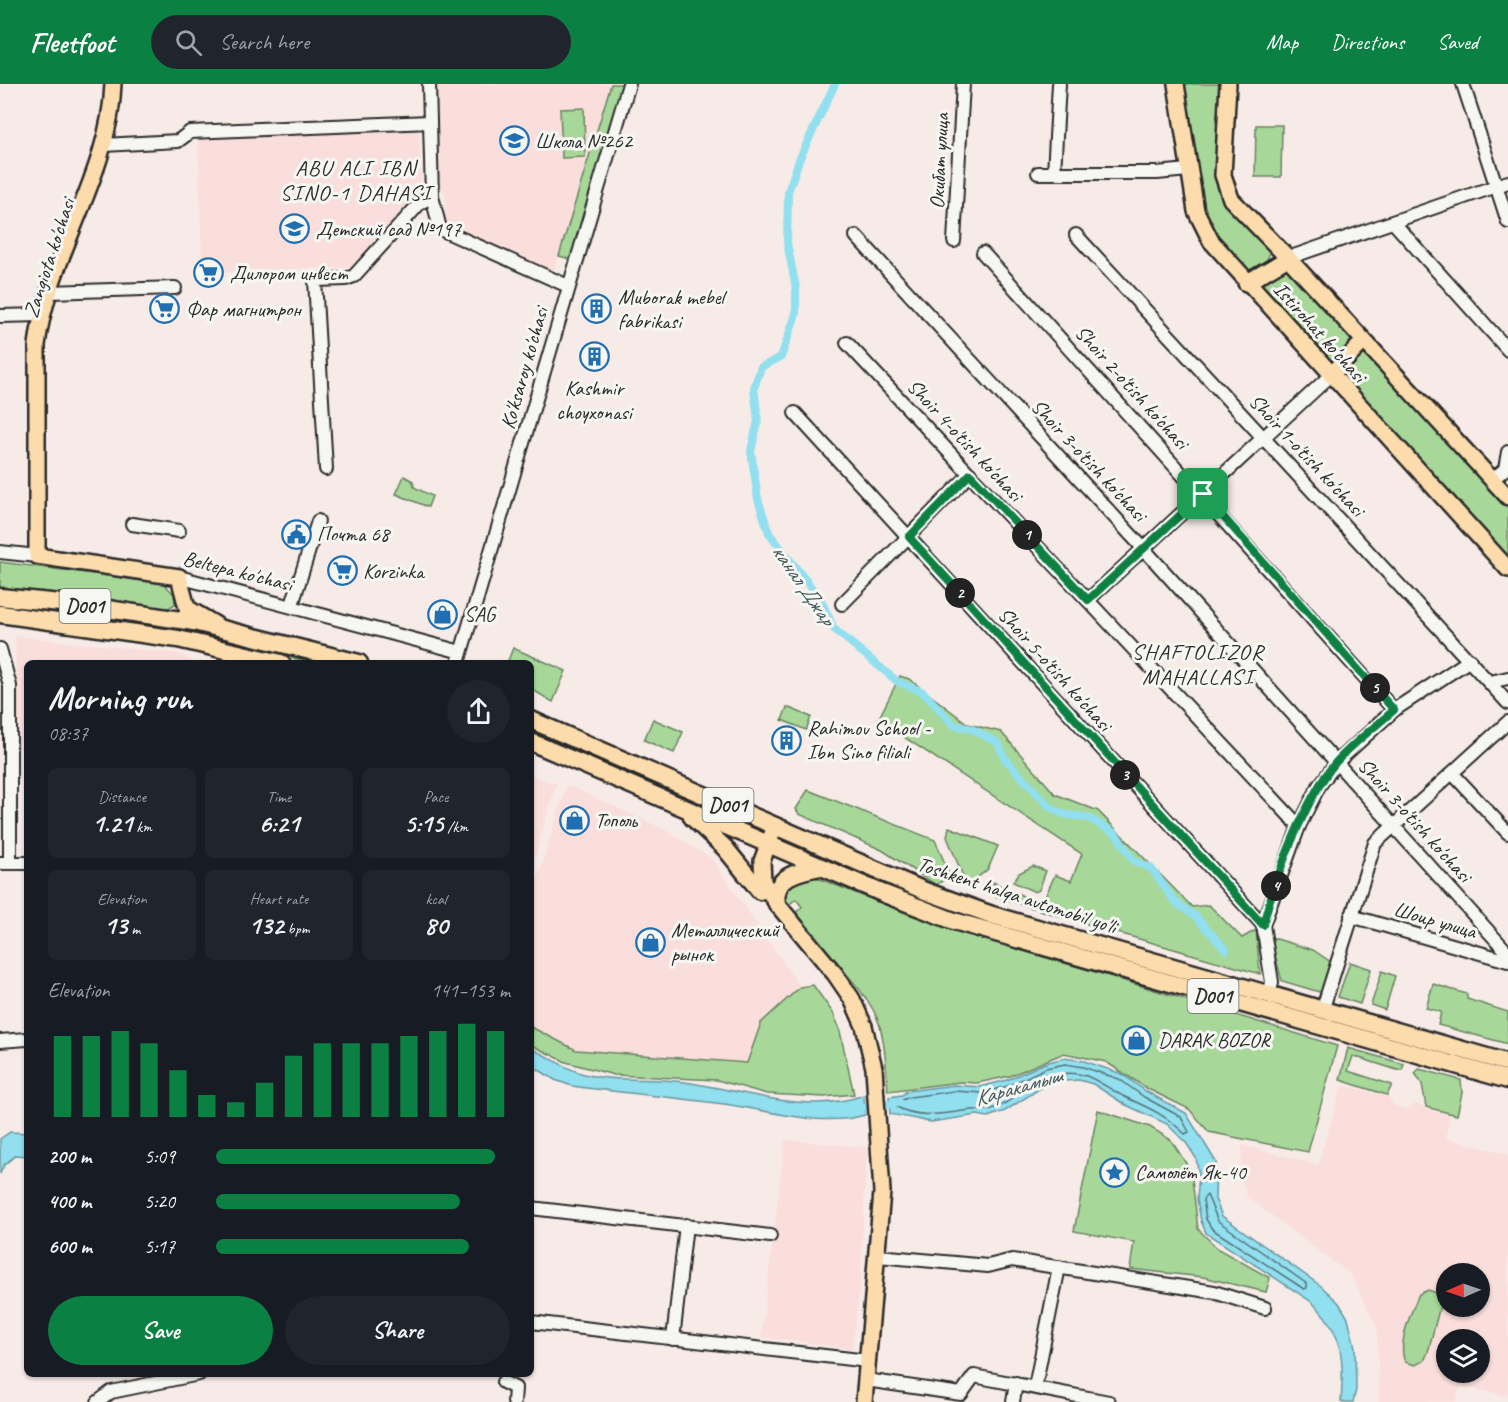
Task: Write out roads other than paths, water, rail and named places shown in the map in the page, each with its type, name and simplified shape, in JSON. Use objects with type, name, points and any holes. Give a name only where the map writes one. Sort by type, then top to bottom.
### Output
[{"type":"highway","name":"D001","points":[[0,597],[169,618],[218,627],[347,660]]},
{"type":"highway","name":"D001","points":[[0,614],[178,639],[267,660]]},
{"type":"highway","name":"Toshkent halqa avtomobil yo'li","points":[[534,721],[925,891],[992,915],[1322,1011],[1488,1066],[1508,1080]]},
{"type":"highway","name":"Toshkent halqa avtomobil yo'li","points":[[534,743],[919,909],[989,932],[1488,1066],[1508,1063]]},
{"type":"highway","points":[[680,807],[725,848],[759,891]]},
{"type":"highway","points":[[777,904],[777,889],[786,877],[801,870],[820,867]]},
{"type":"highway","points":[[919,909],[925,891]]},
{"type":"main road","name":"Zangiota ko'chasi","points":[[107,145],[114,84]]},
{"type":"main road","name":"Zangiota ko'chasi","points":[[42,556],[37,345],[41,315],[53,292],[107,145],[121,84]]},
{"type":"main road","name":"Istirohat ko'chasi","points":[[1176,84],[1196,211],[1205,232],[1246,283],[1508,569]]},
{"type":"main road","name":"Istirohat ko'chasi","points":[[1228,84],[1223,176],[1226,191],[1237,207],[1288,258],[1508,496]]},
{"type":"main road","points":[[1246,283],[1288,258]]},
{"type":"main road","name":"Zangiota ko'chasi","points":[[42,556],[45,350],[53,292]]},
{"type":"main road","points":[[1331,375],[1364,341]]},
{"type":"main road","name":"Beltepa ko'chasi","points":[[42,556],[179,577]]},
{"type":"main road","points":[[179,577],[187,608],[218,627]]},
{"type":"main road","points":[[169,618],[187,608]]},
{"type":"main road","points":[[770,824],[753,872],[759,891],[832,980],[848,1004],[865,1043],[873,1083]]},
{"type":"main road","points":[[762,842],[762,876],[777,904],[835,974],[852,999],[868,1039],[877,1138],[878,1256],[864,1402]]},
{"type":"street","points":[[429,84],[432,196],[435,219],[440,229],[568,286]]},
{"type":"street","name":"Ko'ksaroy ko'chasi","points":[[459,657],[629,84]]},
{"type":"street","name":"Окибат улица","points":[[954,241],[963,84]]},
{"type":"street","points":[[1054,173],[1059,84]]},
{"type":"street","points":[[1463,84],[1502,184],[1508,222]]},
{"type":"street","points":[[107,145],[178,141],[190,132],[430,122]]},
{"type":"street","points":[[1038,173],[1188,170]]},
{"type":"street","points":[[1288,258],[1502,184]]},
{"type":"street","points":[[326,469],[315,280],[346,279],[354,276],[420,203],[432,196]]},
{"type":"street","points":[[1393,222],[1508,350]]},
{"type":"street","name":"Shoir 1-o'tish ko'chasi","points":[[1076,235],[1508,703]]},
{"type":"street","name":"Shoir 3-o'tish ko'chasi","points":[[856,236],[1143,548],[1508,952]]},
{"type":"street","name":"Shoir 2-o'tish ko'chasi","points":[[983,253],[1203,494],[1394,710]]},
{"type":"street","points":[[53,292],[175,288]]},
{"type":"street","points":[[0,316],[41,315]]},
{"type":"street","name":"Shoir 4-o'tish ko'chasi","points":[[847,343],[1299,826]]},
{"type":"street","points":[[1088,600],[1331,375]]},
{"type":"street","name":"Shoir 5-o'tish ko'chasi","points":[[795,413],[1263,925]]},
{"type":"street","points":[[1492,480],[1505,469],[1508,452]]},
{"type":"street","points":[[842,604],[970,474]]},
{"type":"street","points":[[292,605],[318,521]]},
{"type":"street","points":[[132,524],[179,531]]},
{"type":"street","name":"Beltepa ko'chasi","points":[[0,552],[42,556]]},
{"type":"street","name":"Beltepa ko'chasi","points":[[179,577],[292,605],[459,657]]},
{"type":"street","points":[[0,649],[10,686],[5,763],[5,863],[24,863]]},
{"type":"street","points":[[1269,996],[1272,982],[1263,925],[1299,826],[1318,786],[1337,762],[1394,710],[1470,660]]},
{"type":"street","points":[[1490,682],[1508,678]]},
{"type":"street","points":[[1322,1011],[1375,843],[1508,722]]},
{"type":"street","points":[[1453,774],[1508,833]]},
{"type":"street","name":"Шоир улица","points":[[1351,916],[1508,961]]},
{"type":"street","points":[[0,1041],[24,1040]]},
{"type":"street","points":[[534,1208],[770,1236]]},
{"type":"street","points":[[673,1339],[686,1225]]},
{"type":"street","points":[[878,1256],[988,1266],[1012,1260],[1214,1292],[1265,1308]]},
{"type":"street","points":[[1035,1387],[1059,1268]]},
{"type":"street","points":[[534,1322],[868,1361]]},
{"type":"street","points":[[98,1402],[111,1392],[183,1377]]},
{"type":"street","points":[[866,1380],[961,1394],[975,1377],[1109,1402]]},
{"type":"street","points":[[503,1382],[515,1388],[513,1402]]},
{"type":"street","points":[[1014,1402],[1016,1383]]},
{"type":"water","points":[[534,1050],[577,1072],[607,1078],[675,1081],[793,1102],[841,1101],[864,1095],[865,1115],[830,1120],[794,1117],[724,1104],[572,1086],[555,1080],[534,1067]]},
{"type":"water","points":[[1064,1058],[1084,1061],[1122,1074],[1147,1092],[1186,1113],[1216,1162],[1215,1199],[1222,1216],[1321,1286],[1339,1303],[1348,1318],[1355,1347],[1356,1390],[1353,1402],[1341,1402],[1342,1372],[1339,1346],[1335,1334],[1321,1311],[1309,1300],[1206,1233],[1197,1199],[1199,1175],[1196,1158],[1187,1144],[1167,1124],[1124,1104],[1093,1084],[1079,1080],[1050,1082],[1005,1111],[988,1117],[977,1115],[931,1122],[890,1114],[889,1097],[902,1095],[907,1091],[954,1085],[980,1087],[1007,1080],[1045,1063]]},
{"type":"water","points":[[10,1132],[24,1133],[24,1156],[16,1155],[4,1165],[0,1174],[0,1139]]},
{"type":"waterway","name":"канал Джар","points":[[835,84],[799,160],[788,192],[787,243],[796,288],[796,314],[781,357],[761,367],[754,388],[758,421],[751,451],[758,499],[769,533],[821,600],[834,629],[898,682],[923,692],[954,725],[972,729],[998,743],[1005,759],[1050,807],[1063,814],[1088,818],[1115,833],[1134,861],[1151,868],[1175,902],[1196,917],[1226,950]]},
{"type":"waterway","name":"Каракамыш","points":[[856,1108],[900,1103]]},
{"type":"place","name":"Школа №262","points":[[514,141]]},
{"type":"place","name":"Детский сад №197","points":[[295,229]]},
{"type":"place","name":"Дилором инвест","points":[[209,273]]},
{"type":"place","name":"Фар магнитрон","points":[[165,309]]},
{"type":"place","name":"Muborak mebel fabrikasi","points":[[597,309]]},
{"type":"place","name":"Kashmir choyxonasi","points":[[594,357]]},
{"type":"place","name":"Почта 68","points":[[296,534]]},
{"type":"place","name":"Korzinka","points":[[342,571]]},
{"type":"place","name":"SAG","points":[[443,614]]},
{"type":"place","name":"Rahimov School - Ibn Sino filiali","points":[[786,740]]},
{"type":"place","name":"Тополь","points":[[574,820]]},
{"type":"place","name":"Металлический рынок","points":[[650,942]]},
{"type":"place","name":"DARAK BOZOR","points":[[1137,1040]]},
{"type":"place","name":"Самолёт Як-40","points":[[1114,1172]]},
{"type":"district","name":"ABU ALI IBN SINO-1 DAHASI","points":[[356,180]]},
{"type":"district","name":"SHAFTOLIZOR MAHALLASI","points":[[1198,664]]}]
